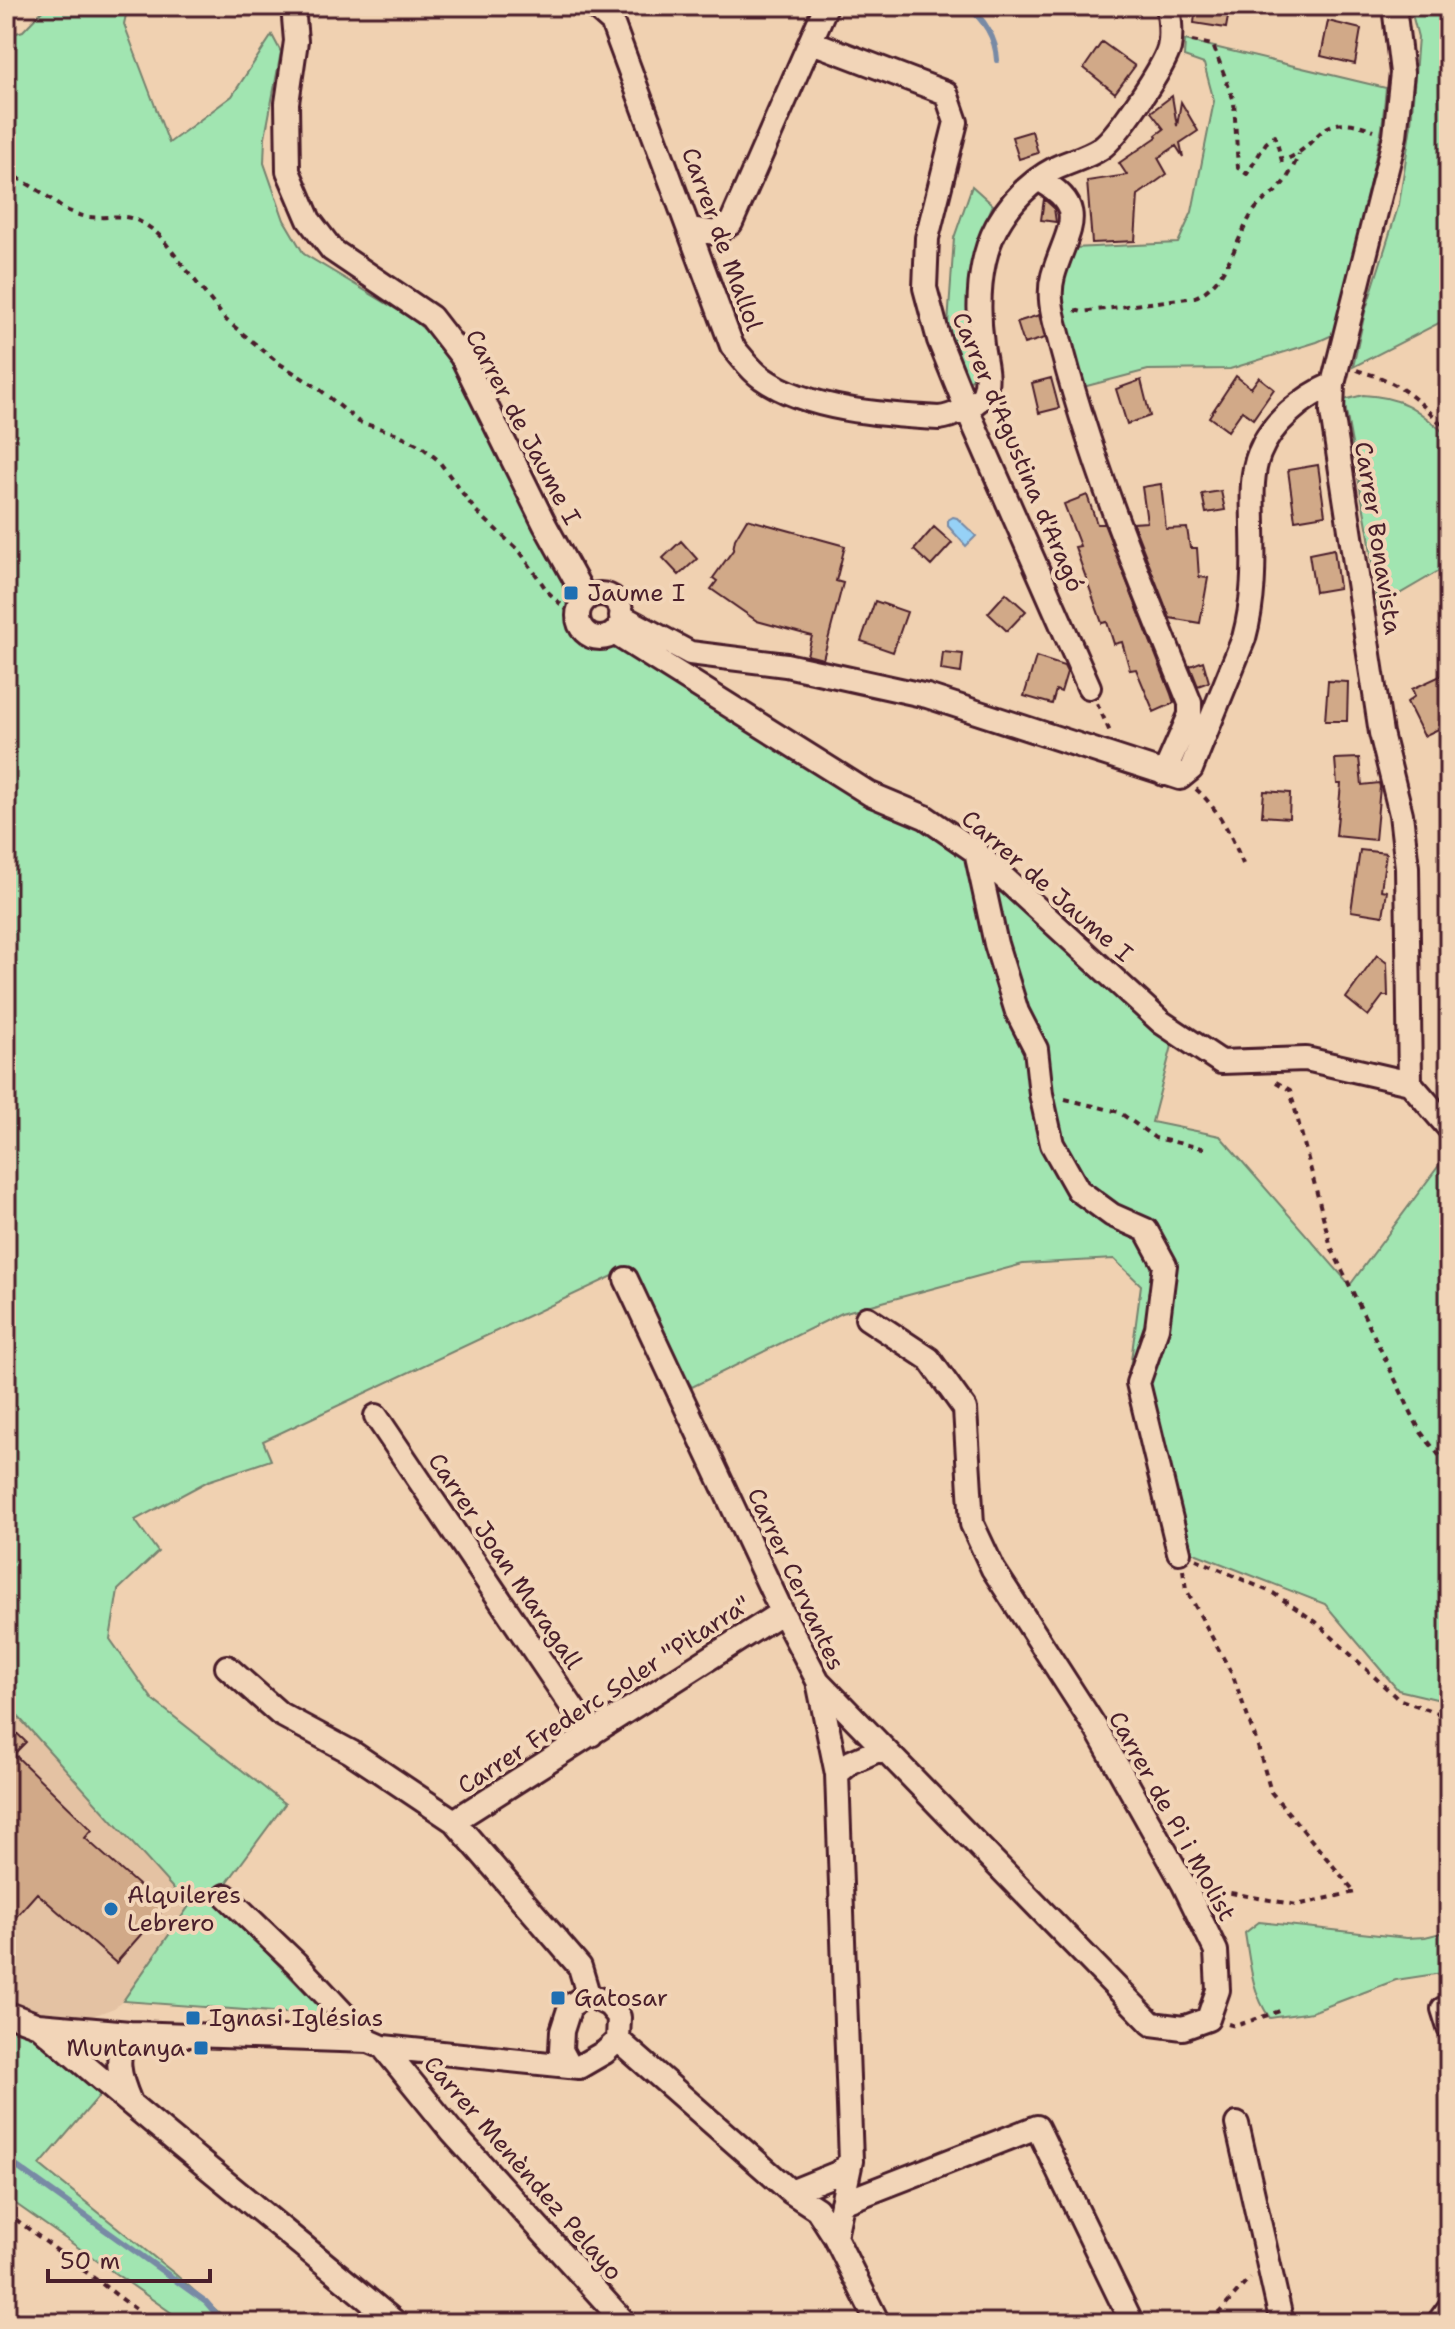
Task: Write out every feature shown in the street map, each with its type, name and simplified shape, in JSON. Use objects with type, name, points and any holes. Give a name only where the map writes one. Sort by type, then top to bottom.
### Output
[{"type":"street","name":"Carrer de Jaume I","points":[[293,6],[296,41],[287,103],[288,171],[309,220],[332,250],[431,317],[462,357],[582,607],[580,625],[590,636],[605,637],[618,624],[618,605],[608,596],[597,594],[582,607]]},
{"type":"street","name":"Carrer de Mallol","points":[[594,6],[612,22],[732,346],[759,377],[791,396],[842,407],[939,418],[966,407]]},
{"type":"street","points":[[689,229],[716,233],[731,223],[826,6]]},
{"type":"street","points":[[966,407],[980,400],[986,385],[980,309],[982,276],[990,240],[1015,199],[1038,179],[1101,148],[1112,138],[1163,62],[1170,36],[1168,6]]},
{"type":"street","name":"Carrer Bonavista","points":[[1394,6],[1402,73],[1399,113],[1337,373],[1332,412],[1381,733],[1401,814],[1410,1083]]},
{"type":"street","name":"Carrer d'Agustina d'Aragó","points":[[812,42],[946,93],[956,122],[927,238],[925,288],[939,340],[966,407],[1089,687]]},
{"type":"street","points":[[1038,179],[1065,198],[1072,219],[1053,275],[1050,294],[1068,372],[1108,499],[1190,703],[1190,715],[1172,776]]},
{"type":"street","points":[[618,624],[690,653],[786,665],[927,696],[1172,776],[1191,769],[1247,629],[1254,589],[1253,475],[1258,455],[1281,422],[1337,373]]},
{"type":"street","name":"Carrer de Jaume I","points":[[618,624],[870,794],[925,817],[976,852],[1161,1022],[1221,1062],[1306,1059],[1410,1083]]},
{"type":"street","points":[[976,852],[996,944],[1017,1012],[1036,1049],[1041,1094],[1052,1144],[1078,1190],[1112,1215],[1146,1230],[1165,1265],[1157,1328],[1138,1383],[1179,1552]]},
{"type":"street","points":[[1410,1083],[1449,1128]]},
{"type":"street","name":"Carrer Cervantes","points":[[626,1279],[782,1612],[818,1681],[837,1774],[851,2161],[835,2237]]},
{"type":"street","name":"Carrer de Pi i Molist","points":[[867,1318],[929,1359],[965,1409],[972,1524],[993,1569],[1097,1730],[1183,1883],[1216,1951],[1218,1990],[1208,2019]]},
{"type":"street","name":"Carrer Joan Maragall","points":[[376,1416],[591,1735]]},
{"type":"street","name":"Carrer Frederc Soler \"Pitarra\"","points":[[454,1821],[782,1612]]},
{"type":"street","points":[[6,2013],[38,2025],[130,2033],[376,2044],[579,2067],[605,2052],[618,2040],[619,2017],[609,2005],[588,1994],[580,1967],[454,1821],[351,1752],[280,1714],[227,1667]]},
{"type":"street","points":[[818,1681],[1152,2024],[1183,2028],[1208,2019]]},
{"type":"street","points":[[837,1774],[851,1762],[883,1748]]},
{"type":"street","name":"Carrer Menèndez Pelayo","points":[[226,1896],[376,2044],[625,2323]]},
{"type":"street","points":[[569,2065],[561,2050],[562,2031],[570,2006],[588,1994]]},
{"type":"street","points":[[38,2025],[132,2107],[235,2188],[396,2323]]},
{"type":"street","points":[[130,2033],[122,2042],[118,2074],[132,2107]]},
{"type":"street","points":[[618,2040],[791,2192],[817,2209],[835,2237],[878,2323]]},
{"type":"street","points":[[1237,2124],[1282,2323]]},
{"type":"street","points":[[842,2203],[1037,2127],[1132,2323]]},
{"type":"street","points":[[791,2192],[838,2173],[851,2161]]},
{"type":"street","points":[[1438,2323],[1449,2308]]},
{"type":"path","points":[[1170,36],[1213,45],[1234,101],[1238,168],[1247,174],[1266,143],[1275,136],[1282,161],[1299,154]]},
{"type":"path","points":[[1070,309],[1082,312],[1118,308],[1195,297],[1206,292],[1222,272],[1253,212],[1284,183],[1299,154],[1314,135],[1334,124],[1356,123],[1376,131]]},
{"type":"path","points":[[6,171],[68,212],[93,217],[117,214],[149,226],[226,320],[359,422],[398,434],[422,447],[438,460],[475,510],[521,553],[564,609],[582,607]]},
{"type":"path","points":[[1337,373],[1400,388],[1422,404],[1449,433]]},
{"type":"path","points":[[1089,687],[1123,759]]},
{"type":"path","points":[[1172,776],[1198,790],[1216,810],[1233,838],[1243,864]]},
{"type":"path","points":[[1240,1060],[1290,1090],[1331,1247],[1420,1431],[1449,1468]]},
{"type":"path","points":[[1041,1094],[1119,1112],[1155,1138],[1207,1149]]},
{"type":"path","points":[[1179,1552],[1273,1593],[1316,1622],[1398,1699],[1449,1717]]},
{"type":"path","points":[[1179,1552],[1186,1589],[1233,1676],[1271,1792],[1355,1892],[1297,1905],[1183,1883]]},
{"type":"path","points":[[1208,2019],[1235,2026],[1283,2010]]},
{"type":"path","points":[[6,2212],[154,2323]]},
{"type":"path","points":[[1210,2323],[1267,2258]]},
{"type":"shaded area","points":[[6,1703],[189,1906],[123,2001],[114,2008],[37,2037],[6,2028]]},
{"type":"green space","points":[[47,6],[128,6],[124,24],[169,143],[232,96],[272,35],[281,52],[265,137],[264,163],[284,220],[304,254],[414,320],[443,347],[560,574],[572,631],[592,643],[626,649],[722,711],[962,854],[1173,1042],[1152,1122],[1220,1136],[1350,1285],[1449,1152],[1449,1702],[1398,1690],[1325,1604],[1166,1542],[1128,1383],[1141,1285],[1114,1259],[1023,1264],[842,1313],[692,1387],[615,1275],[263,1441],[271,1460],[208,1481],[135,1520],[158,1552],[118,1590],[110,1639],[153,1700],[285,1804],[215,1899],[328,2016],[123,2001],[189,1906],[6,1703],[6,36],[23,31]]},
{"type":"green space","points":[[1410,6],[1449,6],[1449,318],[1353,367],[1365,312],[1399,204],[1411,125],[1418,37]]},
{"type":"green space","points":[[1185,40],[1386,88],[1382,128],[1337,333],[1230,369],[1148,370],[1083,387],[1058,292],[1073,248],[1178,243],[1192,212],[1214,101],[1204,64],[1184,57]]},
{"type":"green space","points":[[972,186],[993,205],[987,219],[976,274],[972,346],[974,377],[967,383],[947,339],[954,238]]},
{"type":"green space","points":[[1363,395],[1401,402],[1449,437],[1449,565],[1377,607],[1369,537],[1344,400]]},
{"type":"green space","points":[[1259,1922],[1407,1938],[1449,1931],[1449,1972],[1396,1980],[1312,2012],[1270,2018],[1255,1988],[1245,1933]]},
{"type":"green space","points":[[6,2028],[37,2037],[100,2095],[40,2165],[231,2323],[186,2323],[6,2197]]},
{"type":"water","points":[[953,517],[976,536],[966,546],[948,526],[948,520]]},
{"type":"building","points":[[1196,6],[1230,6],[1226,28],[1194,23]]},
{"type":"building","points":[[1328,21],[1361,29],[1355,64],[1321,56]]},
{"type":"building","points":[[1102,42],[1135,66],[1115,93],[1084,68]]},
{"type":"building","points":[[1172,96],[1177,126],[1181,102],[1198,131],[1180,143],[1183,157],[1176,146],[1158,158],[1167,174],[1138,195],[1135,241],[1092,243],[1087,181],[1127,175],[1119,163],[1164,129],[1151,112]]},
{"type":"building","points":[[1032,131],[1038,153],[1019,159],[1012,137]]},
{"type":"building","points":[[1044,199],[1054,208],[1056,222],[1041,220]]},
{"type":"building","points":[[1039,315],[1045,338],[1024,344],[1017,322]]},
{"type":"building","points":[[1236,376],[1251,388],[1259,377],[1274,389],[1253,419],[1242,411],[1228,431],[1209,417]]},
{"type":"building","points":[[1051,378],[1059,408],[1039,413],[1032,383]]},
{"type":"building","points":[[1141,380],[1150,416],[1127,424],[1116,389]]},
{"type":"building","points":[[1318,465],[1325,515],[1295,520],[1288,470]]},
{"type":"building","points":[[1161,484],[1166,529],[1187,528],[1190,548],[1197,548],[1199,577],[1208,578],[1200,623],[1170,618],[1133,523],[1147,522],[1142,487]]},
{"type":"building","points":[[1221,491],[1225,510],[1206,513],[1202,494]]},
{"type":"building","points":[[1087,495],[1097,524],[1104,524],[1174,703],[1154,712],[1136,669],[1130,670],[1122,642],[1114,644],[1107,622],[1102,623],[1075,547],[1080,546],[1064,504]]},
{"type":"building","points":[[747,519],[845,546],[836,581],[843,583],[823,659],[807,655],[812,636],[757,621],[711,589],[717,581],[713,578],[733,550],[735,539]]},
{"type":"building","points":[[934,527],[952,543],[931,566],[914,550]]},
{"type":"building","points":[[681,541],[697,559],[679,575],[663,558]]},
{"type":"building","points":[[1334,549],[1339,588],[1315,592],[1309,554]]},
{"type":"building","points":[[1006,593],[1026,611],[1007,631],[988,613]]},
{"type":"building","points":[[875,601],[907,612],[893,652],[861,641]]},
{"type":"building","points":[[943,652],[963,654],[961,673],[941,670]]},
{"type":"building","points":[[1036,657],[1064,666],[1067,672],[1061,692],[1056,690],[1052,704],[1024,696]]},
{"type":"building","points":[[1203,661],[1209,682],[1198,686],[1190,666]]},
{"type":"building","points":[[1449,672],[1449,724],[1424,736],[1407,702],[1415,696],[1412,689]]},
{"type":"building","points":[[1328,681],[1348,682],[1347,721],[1325,721]]},
{"type":"building","points":[[1359,758],[1362,785],[1379,783],[1380,787],[1375,840],[1336,836],[1341,784],[1337,784],[1335,759]]},
{"type":"building","points":[[1264,791],[1290,793],[1289,818],[1262,816]]},
{"type":"building","points":[[1360,850],[1386,853],[1381,890],[1387,891],[1383,916],[1351,911]]},
{"type":"building","points":[[1377,955],[1387,963],[1388,996],[1383,996],[1368,1016],[1346,998]]},
{"type":"building","points":[[6,1723],[26,1742],[14,1754],[92,1830],[85,1838],[164,1908],[116,1963],[37,1893],[6,1928]]},
{"type":"waterway","points":[[967,6],[988,30],[997,60]]},
{"type":"waterway","points":[[6,2159],[206,2302],[224,2323]]},
{"type":"place","name":"Jaume I","points":[[571,593]]},
{"type":"place","name":"Alquileres Lebrero","points":[[111,1909]]},
{"type":"place","name":"Gatosar","points":[[558,1998]]},
{"type":"place","name":"Ignasi Iglésias","points":[[193,2018]]},
{"type":"place","name":"Muntanya","points":[[201,2048]]}]
